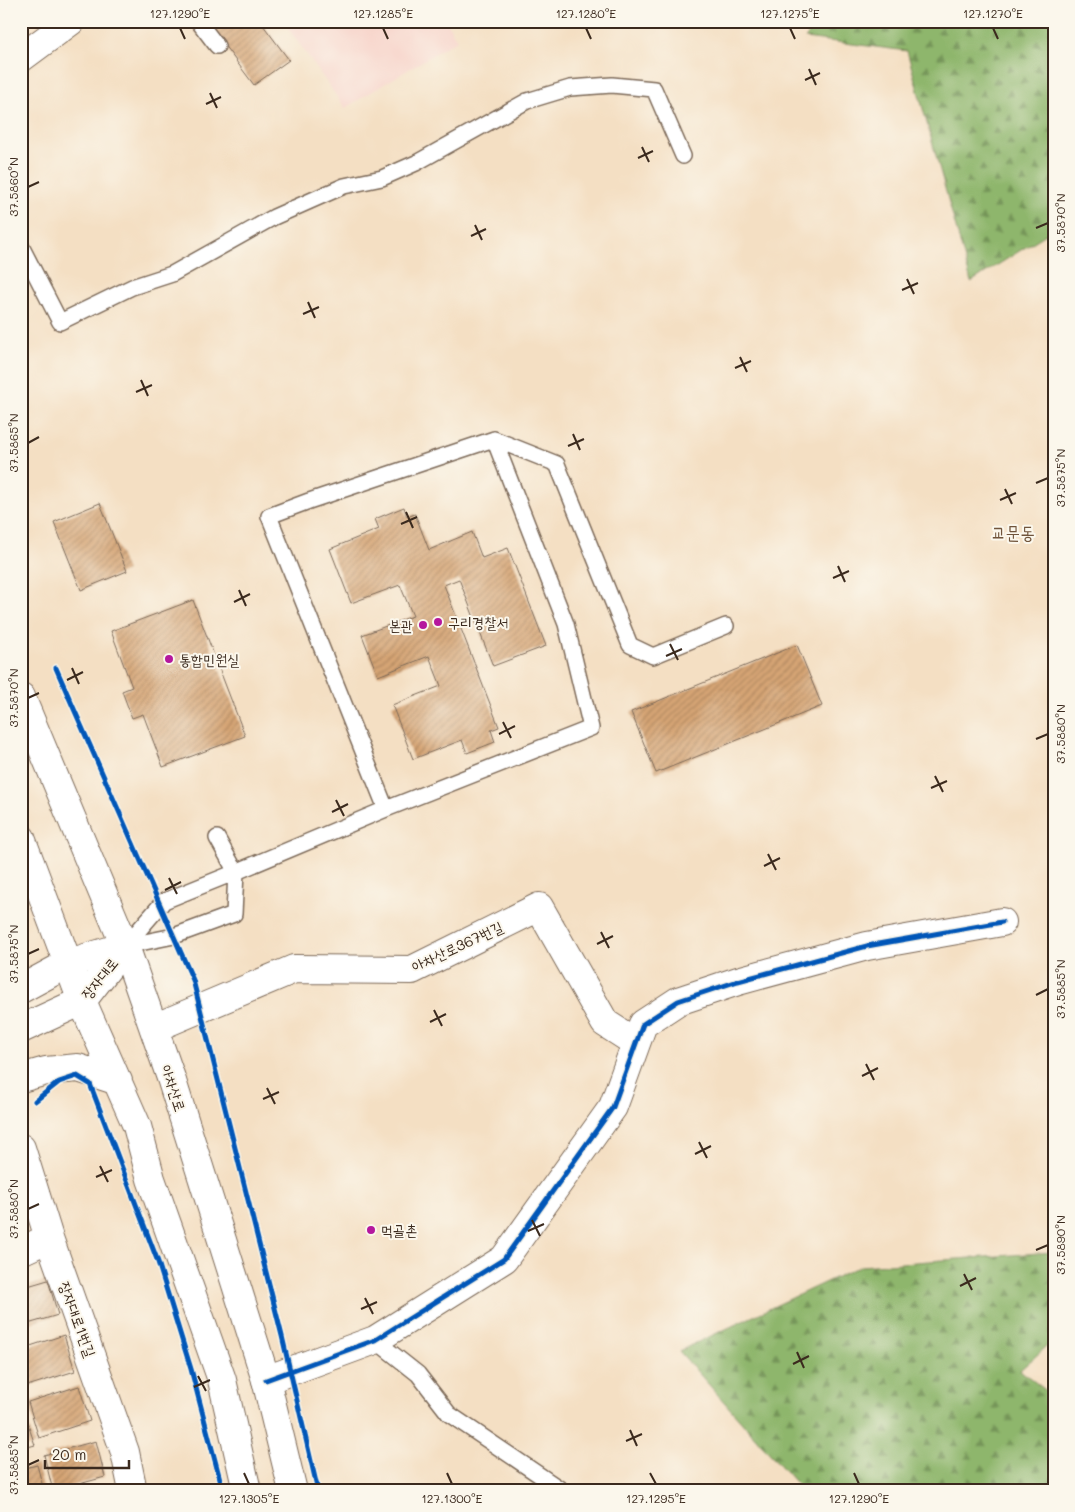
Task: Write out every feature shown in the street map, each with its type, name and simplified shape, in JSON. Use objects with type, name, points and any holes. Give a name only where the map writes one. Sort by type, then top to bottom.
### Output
[{"type":"street","points":[[21,58],[71,21]]},
{"type":"street","name":"아차산로","points":[[21,697],[125,946],[154,1028],[266,1380],[293,1491]]},
{"type":"street","points":[[21,838],[82,1001],[132,1112],[151,1179],[222,1380],[247,1491]]},
{"type":"street","name":"아차산로367번길","points":[[154,1028],[294,969],[412,970],[539,907],[605,1023],[636,1043]]},
{"type":"street","points":[[266,1380],[375,1340],[504,1259],[613,1107],[643,1024],[678,1001],[720,987],[867,946],[1002,922]]},
{"type":"street","name":"장자대로","points":[[21,989],[69,963],[125,946]]},
{"type":"street","name":"장자대로","points":[[21,1029],[82,1001],[125,946]]},
{"type":"street","points":[[21,1078],[46,1070],[78,1068],[118,1081]]},
{"type":"street","name":"장자대로1번길","points":[[21,1148],[49,1238],[125,1452],[133,1491]]},
{"type":"street","points":[[21,1251],[49,1238]]},
{"type":"lane","points":[[198,21],[217,46]]},
{"type":"lane","points":[[21,246],[60,322],[132,287],[172,274],[274,217],[344,186],[382,178],[416,163],[527,100],[570,88],[612,85],[654,89],[683,156]]},
{"type":"lane","points":[[386,809],[269,516],[494,440],[557,464],[630,645],[653,656],[726,626]]},
{"type":"lane","points":[[125,946],[164,901],[386,809],[591,728],[566,624],[494,440]]},
{"type":"lane","points":[[125,946],[174,936],[234,914],[236,872],[217,838]]},
{"type":"lane","points":[[375,1340],[418,1374],[449,1414],[563,1491]]},
{"type":"shaded area","points":[[283,21],[446,21],[457,40],[345,108]]},
{"type":"green space","points":[[822,21],[1054,21],[1054,229],[971,282],[907,51],[805,38]]},
{"type":"green space","points":[[1054,1252],[1054,1340],[1020,1370],[1054,1397],[1054,1491],[803,1491],[679,1351],[860,1266]]},
{"type":"building","points":[[222,21],[260,21],[289,60],[254,85],[212,29]]},
{"type":"building","points":[[100,503],[127,571],[81,590],[54,522]]},
{"type":"building","name":"본관","points":[[404,507],[407,517],[415,514],[429,550],[472,532],[482,558],[508,548],[546,646],[493,666],[459,579],[444,585],[499,727],[491,730],[495,742],[467,753],[462,740],[413,759],[392,705],[441,686],[429,656],[378,676],[362,635],[413,616],[400,585],[351,603],[330,549],[379,529],[375,519]]},
{"type":"building","name":"통합민원실","points":[[193,600],[245,736],[163,767],[143,714],[132,718],[122,691],[132,687],[111,631]]},
{"type":"building","points":[[797,645],[822,706],[656,773],[631,712]]},
{"type":"building","points":[[21,1209],[25,1216],[22,1223],[27,1235],[21,1238]]},
{"type":"building","points":[[48,1280],[58,1315],[21,1326],[21,1288]]},
{"type":"building","points":[[64,1335],[75,1371],[24,1387],[21,1379],[21,1349]]},
{"type":"building","points":[[79,1386],[90,1421],[39,1438],[28,1402]]},
{"type":"building","points":[[23,1410],[35,1445],[21,1449],[21,1411]]},
{"type":"building","points":[[96,1441],[105,1477],[53,1491],[44,1455]]},
{"type":"building","points":[[37,1465],[44,1491],[21,1491],[21,1469]]},
{"type":"cycle path","points":[[56,668],[193,980],[282,1336],[318,1491]]},
{"type":"cycle path","points":[[266,1380],[375,1340],[504,1259],[613,1107],[643,1024],[678,1001],[738,981],[867,946],[1002,922]]},
{"type":"cycle path","points":[[35,1101],[59,1082],[77,1076],[90,1084],[158,1262],[191,1369],[223,1491]]},
{"type":"place","name":"구리경찰서","points":[[438,622]]},
{"type":"place","name":"본관","points":[[423,625]]},
{"type":"place","name":"통합민원실","points":[[169,659]]},
{"type":"place","name":"먹골촌","points":[[371,1230]]},
{"type":"district","name":"교문동","points":[[1013,532]]}]
